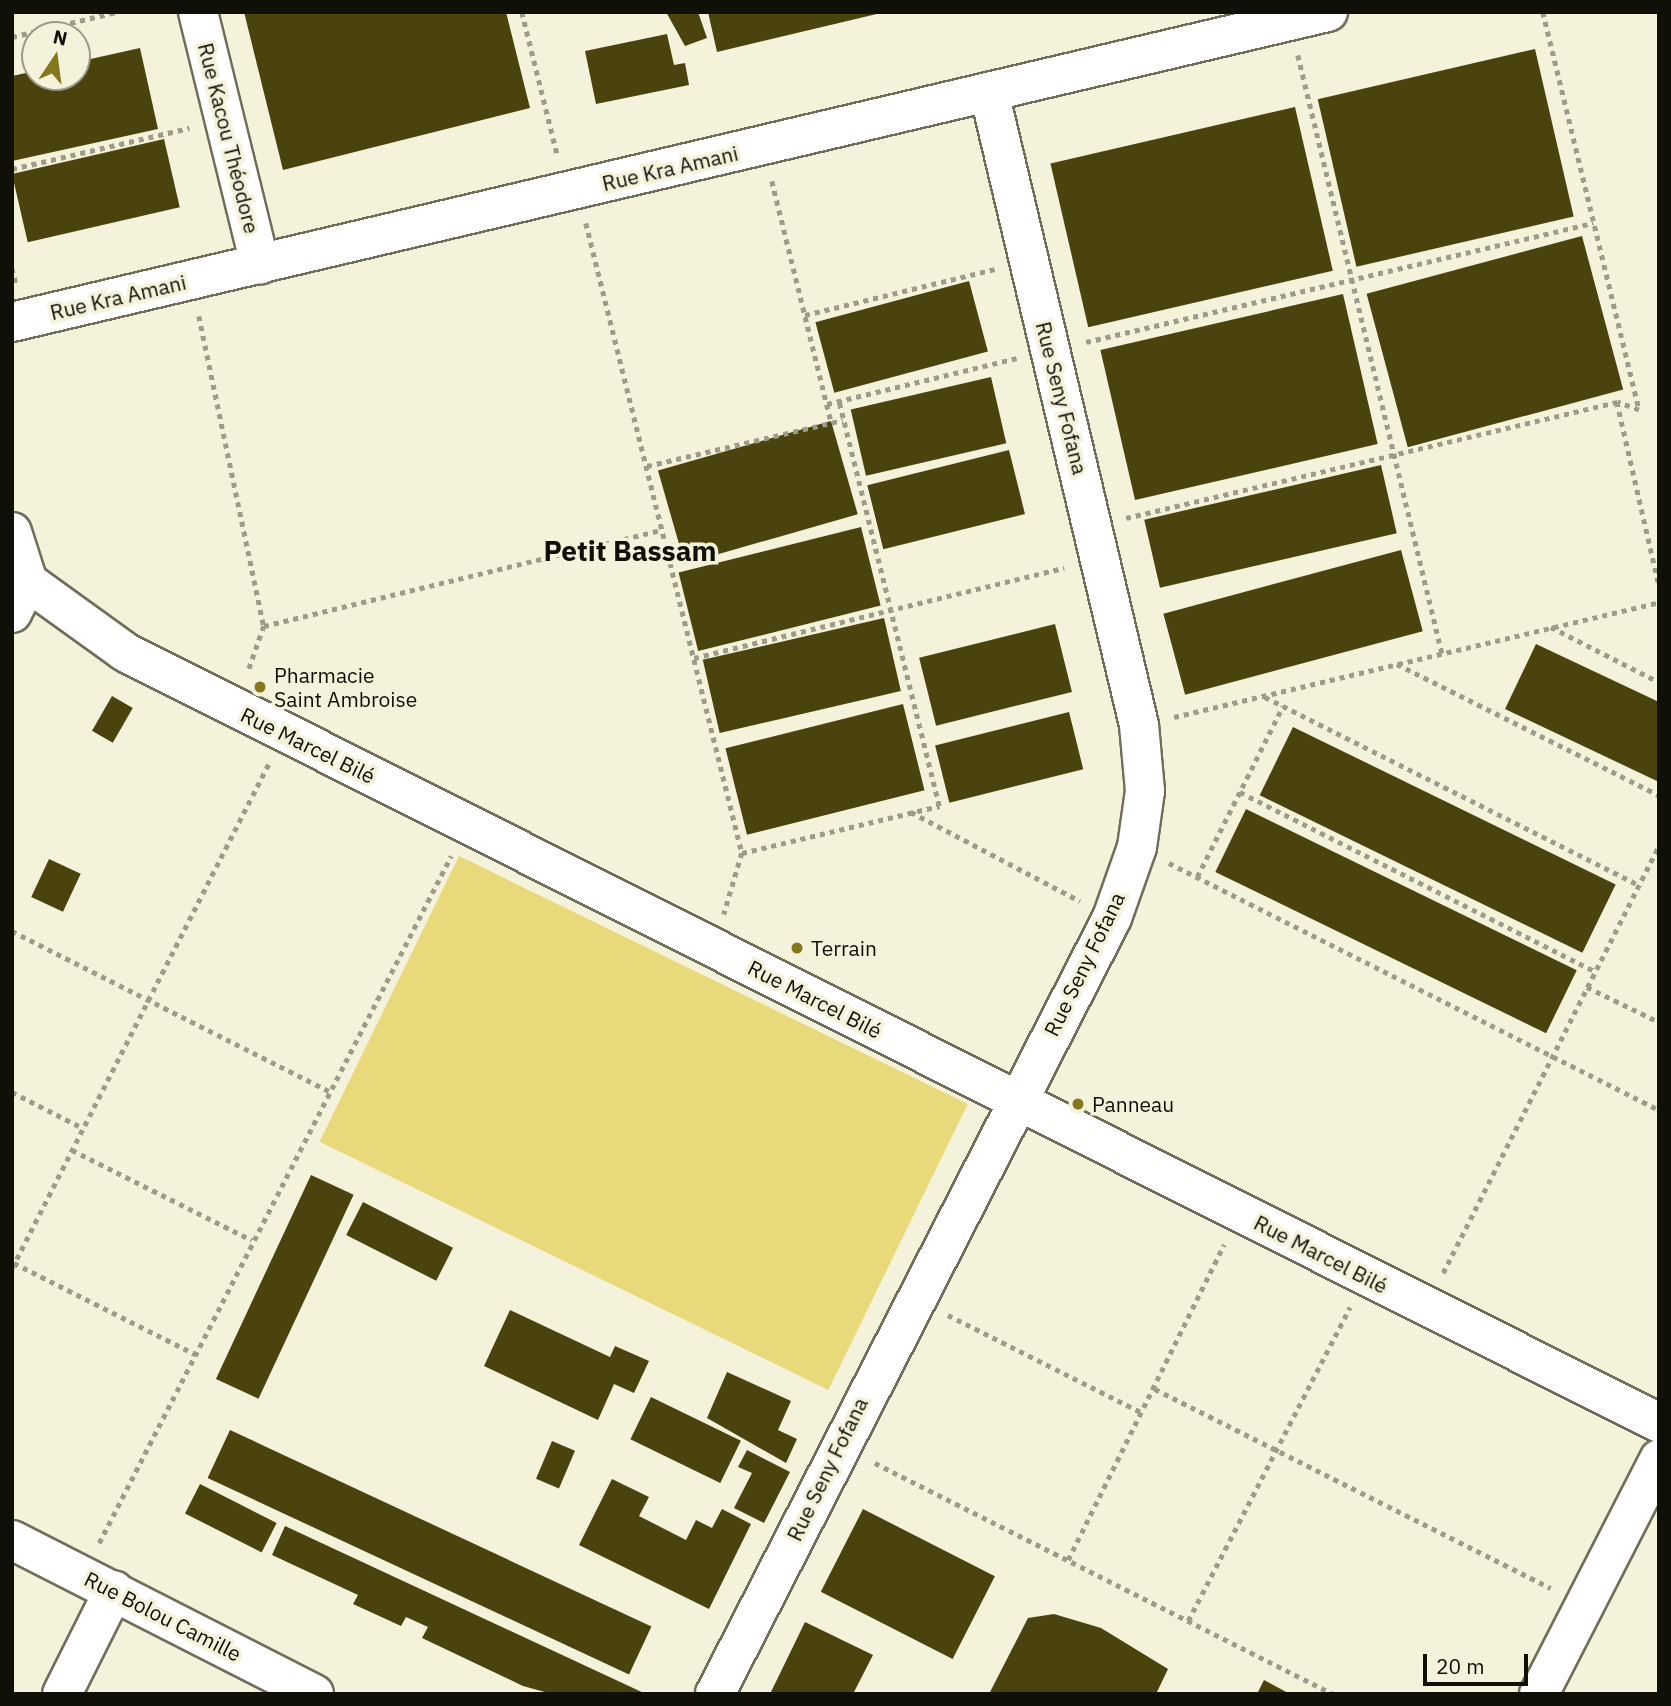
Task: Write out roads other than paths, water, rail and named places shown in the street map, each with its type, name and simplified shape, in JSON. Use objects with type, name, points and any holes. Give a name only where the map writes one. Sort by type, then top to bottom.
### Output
[{"type":"street","name":"Rue Kacou Théodore","points":[[198,12],[260,264]]},
{"type":"street","name":"Rue Kra Amani","points":[[12,322],[1328,12]]},
{"type":"street","name":"Rue Seny Fofana","points":[[715,1694],[912,1297],[1014,1099],[1112,918],[1137,847],[1146,791],[1139,725],[989,92]]},
{"type":"street","name":"Rue Marcel Bilé","points":[[12,532],[20,597],[283,735],[468,822],[1425,1308],[1659,1423]]},
{"type":"street","points":[[1539,1694],[1659,1459]]},
{"type":"street","name":"Rue Bolou Camille","points":[[12,1540],[314,1694]]},
{"type":"street","points":[[61,1694],[98,1583]]},
{"type":"place","name":"Pharmacie Saint Ambroise","points":[[260,687]]},
{"type":"place","name":"Terrain","points":[[797,948]]},
{"type":"place","name":"Panneau","points":[[1078,1104]]},
{"type":"district","name":"Petit Bassam","points":[[630,551]]}]
